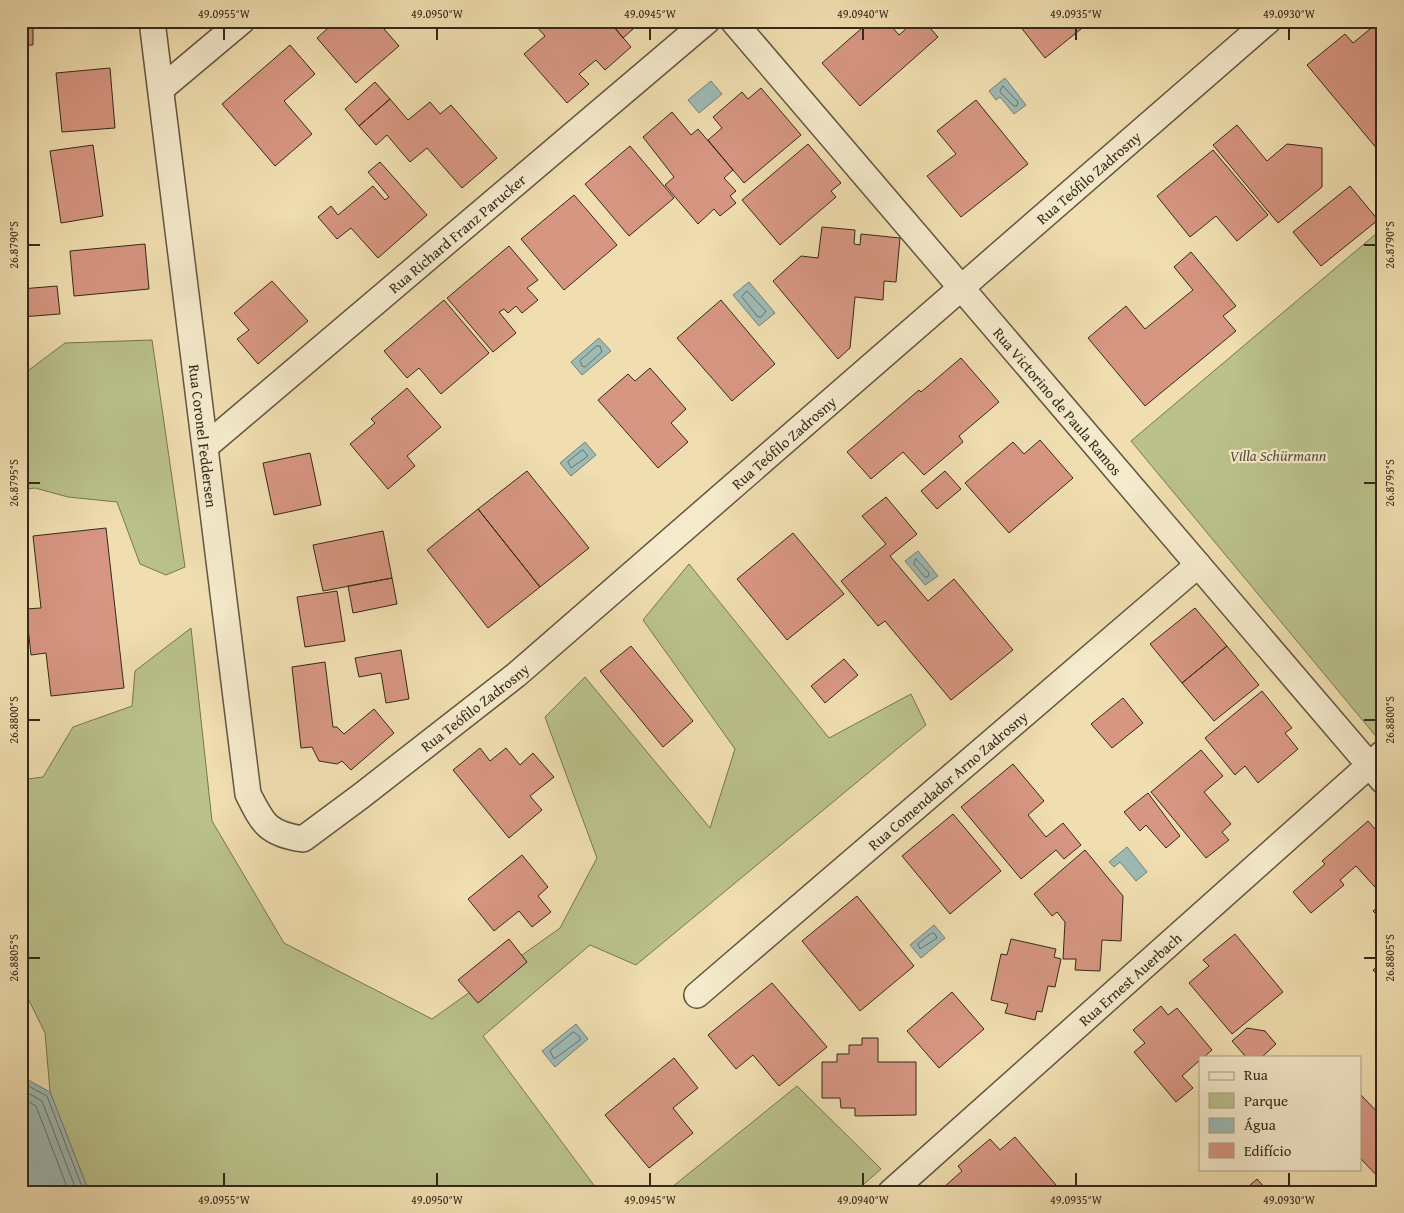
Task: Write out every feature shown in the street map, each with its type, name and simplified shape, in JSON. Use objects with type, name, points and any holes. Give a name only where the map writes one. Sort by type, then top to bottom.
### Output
[{"type":"street","name":"Rua Coronel Feddersen","points":[[152,21],[248,794],[262,821],[282,836]]},
{"type":"street","points":[[161,89],[242,21]]},
{"type":"street","name":"Rua Richard Franz Parucker","points":[[206,446],[707,21]]},
{"type":"street","name":"Rua Victorino de Paula Ramos","points":[[733,21],[1198,565],[1378,766]]},
{"type":"street","name":"Rua Teófilo Zadrosny","points":[[282,836],[303,839],[516,675],[1268,21]]},
{"type":"street","name":"Rua Comendador Arno Zadrosny","points":[[697,995],[1198,565]]},
{"type":"street","name":"Rua Ernest Auerbach","points":[[891,1192],[1378,766]]},
{"type":"green space","name":"Villa Schürmann","points":[[1383,228],[1383,736],[1379,740],[1131,441]]},
{"type":"green space","points":[[152,340],[185,567],[166,575],[140,564],[117,502],[68,497],[35,488],[21,490],[21,376],[65,343]]},
{"type":"green space","points":[[689,564],[829,738],[911,694],[926,725],[636,965],[590,945],[483,1036],[599,1192],[89,1192],[50,1092],[45,1033],[21,984],[21,780],[43,777],[73,727],[132,706],[135,671],[191,628],[212,821],[284,943],[432,1019],[560,928],[597,858],[545,717],[585,677],[710,828],[735,749],[643,620]]},
{"type":"green space","points":[[797,1086],[881,1169],[855,1192],[666,1192]]},
{"type":"water","points":[[1005,78],[1026,105],[1014,114],[1000,97],[996,100],[989,91]]},
{"type":"water","points":[[711,81],[722,94],[699,113],[688,100]]},
{"type":"water","points":[[749,282],[775,313],[759,326],[733,295]]},
{"type":"water","points":[[599,338],[611,351],[582,375],[571,362]]},
{"type":"water","points":[[585,442],[596,455],[571,476],[560,463]]},
{"type":"water","points":[[918,551],[938,576],[925,585],[905,561]]},
{"type":"water","points":[[1127,847],[1147,872],[1136,881],[1120,862],[1114,867],[1109,862]]},
{"type":"water","points":[[934,925],[945,938],[921,958],[910,945]]},
{"type":"water","points":[[576,1024],[588,1039],[555,1067],[542,1051]]},
{"type":"water","points":[[21,1076],[50,1092],[89,1192],[21,1192]]},
{"type":"building","points":[[21,21],[58,21],[58,24],[33,24],[33,45],[21,45]]},
{"type":"building","points":[[336,21],[341,21],[345,26],[351,21],[377,21],[399,46],[356,83],[317,38]]},
{"type":"building","points":[[542,21],[609,21],[631,47],[605,70],[596,60],[579,74],[589,84],[567,103],[524,54],[545,36],[536,26]]},
{"type":"building","points":[[609,21],[642,21],[623,38]]},
{"type":"building","points":[[646,21],[660,21],[652,28]]},
{"type":"building","points":[[870,21],[887,21],[899,35],[915,21],[924,21],[938,37],[860,106],[822,63]]},
{"type":"building","points":[[1016,21],[1091,21],[1045,58]]},
{"type":"building","points":[[1109,21],[1124,21],[1115,29]]},
{"type":"building","points":[[1380,21],[1383,21],[1383,156],[1307,65],[1345,34],[1353,43]]},
{"type":"building","points":[[290,45],[315,74],[284,101],[312,134],[275,166],[222,104]]},
{"type":"building","points":[[110,68],[115,128],[62,132],[56,73]]},
{"type":"building","points":[[375,82],[390,99],[359,126],[345,109]]},
{"type":"building","points":[[761,88],[801,135],[744,183],[708,140],[722,128],[713,117],[742,92],[748,99]]},
{"type":"building","points":[[390,99],[408,120],[430,102],[440,114],[451,105],[497,158],[462,188],[427,148],[410,162],[387,135],[376,145],[359,126]]},
{"type":"building","points":[[976,100],[1028,164],[961,217],[927,176],[956,154],[937,131]]},
{"type":"building","points":[[672,112],[691,135],[698,129],[733,170],[724,178],[736,191],[730,196],[736,203],[720,216],[714,209],[698,224],[665,185],[674,177],[643,137]]},
{"type":"building","points":[[1237,125],[1267,161],[1287,144],[1322,148],[1322,187],[1278,223],[1213,145]]},
{"type":"building","points":[[808,144],[841,183],[831,191],[836,197],[780,245],[742,200]]},
{"type":"building","points":[[93,145],[103,216],[61,223],[50,151]]},
{"type":"building","points":[[630,146],[674,198],[629,236],[585,184]]},
{"type":"building","points":[[1213,150],[1268,215],[1237,241],[1216,216],[1190,237],[1157,196]]},
{"type":"building","points":[[380,162],[427,215],[378,258],[351,228],[337,239],[318,217],[331,206],[338,215],[373,186],[385,200],[389,197],[368,172]]},
{"type":"building","points":[[1350,186],[1378,220],[1321,266],[1293,232]]},
{"type":"building","points":[[574,195],[617,245],[564,290],[521,239]]},
{"type":"building","points":[[822,227],[855,230],[854,244],[860,245],[861,234],[900,238],[896,282],[884,281],[883,300],[855,297],[850,348],[838,359],[773,281],[801,256],[818,258]]},
{"type":"building","points":[[145,244],[149,289],[74,296],[70,251]]},
{"type":"building","points":[[509,246],[538,280],[527,288],[538,300],[522,313],[516,306],[508,313],[504,309],[499,312],[516,333],[493,352],[447,298]]},
{"type":"building","points":[[1191,252],[1236,306],[1223,316],[1236,331],[1145,406],[1088,338],[1126,306],[1145,329],[1193,290],[1174,267]]},
{"type":"building","points":[[272,281],[308,321],[258,364],[237,339],[249,330],[234,313]]},
{"type":"building","points":[[57,286],[60,314],[21,317],[21,289]]},
{"type":"building","points":[[444,300],[489,353],[441,394],[419,368],[407,378],[384,351]]},
{"type":"building","points":[[721,300],[775,364],[732,401],[677,338]]},
{"type":"building","points":[[961,358],[999,402],[959,436],[963,442],[924,475],[903,452],[871,479],[847,452],[919,390],[921,392]]},
{"type":"building","points":[[650,368],[686,409],[671,423],[688,442],[658,468],[598,400],[628,374],[635,381]]},
{"type":"building","points":[[407,388],[441,427],[407,456],[415,466],[388,489],[350,444],[375,423],[371,419]]},
{"type":"building","points":[[1040,440],[1073,478],[1009,533],[965,483],[1013,442],[1024,454]]},
{"type":"building","points":[[310,453],[321,505],[274,515],[263,463]]},
{"type":"building","points":[[527,471],[589,548],[540,587],[478,509]]},
{"type":"building","points":[[945,471],[961,489],[937,509],[921,491]]},
{"type":"building","points":[[886,497],[917,534],[890,556],[928,601],[954,579],[1013,650],[951,700],[885,621],[878,626],[841,581],[886,544],[862,516]]},
{"type":"building","points":[[478,509],[540,587],[488,628],[427,550]]},
{"type":"building","points":[[106,528],[124,688],[51,696],[46,653],[31,655],[26,609],[41,608],[33,536]]},
{"type":"building","points":[[383,531],[392,578],[323,591],[313,545]]},
{"type":"building","points":[[793,533],[844,594],[787,640],[737,579]]},
{"type":"building","points":[[392,578],[397,604],[353,613],[348,586]]},
{"type":"building","points":[[337,591],[345,641],[305,647],[297,597]]},
{"type":"building","points":[[1195,608],[1227,646],[1182,683],[1150,644]]},
{"type":"building","points":[[631,646],[693,721],[663,747],[600,671]]},
{"type":"building","points":[[1227,646],[1259,685],[1214,721],[1182,683]]},
{"type":"building","points":[[401,650],[409,699],[386,703],[381,673],[359,677],[355,658]]},
{"type":"building","points":[[844,659],[858,675],[825,703],[811,686]]},
{"type":"building","points":[[325,662],[333,727],[337,727],[344,734],[374,709],[394,733],[351,770],[342,761],[337,764],[319,761],[312,747],[301,748],[292,667]]},
{"type":"building","points":[[1262,691],[1292,728],[1285,733],[1298,749],[1258,783],[1245,766],[1235,775],[1205,738]]},
{"type":"building","points":[[1123,698],[1143,723],[1112,748],[1091,724]]},
{"type":"building","points":[[480,748],[490,761],[506,748],[520,765],[533,753],[554,777],[530,796],[542,810],[509,838],[453,770]]},
{"type":"building","points":[[1201,750],[1223,776],[1204,792],[1231,824],[1222,832],[1229,840],[1206,858],[1151,792]]},
{"type":"building","points":[[1013,764],[1044,801],[1028,815],[1046,837],[1063,823],[1081,845],[1064,859],[1056,850],[1021,879],[961,807]]},
{"type":"building","points":[[1148,793],[1180,836],[1166,848],[1146,825],[1140,831],[1124,812]]},
{"type":"building","points":[[953,814],[1001,871],[950,914],[902,856]]},
{"type":"building","points":[[1368,821],[1383,838],[1383,896],[1356,866],[1340,880],[1344,885],[1311,913],[1293,892],[1325,864],[1322,861]]},
{"type":"building","points":[[1085,850],[1123,896],[1121,941],[1102,940],[1100,971],[1075,970],[1076,959],[1063,959],[1065,922],[1057,912],[1052,916],[1034,894]]},
{"type":"building","points":[[522,855],[548,887],[538,896],[551,912],[532,927],[519,911],[494,931],[468,899]]},
{"type":"building","points":[[857,896],[914,966],[860,1011],[802,941]]},
{"type":"building","points":[[1383,903],[1383,921],[1373,911]]},
{"type":"building","points":[[1235,934],[1283,992],[1232,1034],[1189,983],[1209,966],[1203,960]]},
{"type":"building","points":[[509,939],[527,962],[478,1003],[458,980]]},
{"type":"building","points":[[1011,939],[1056,949],[1054,957],[1061,959],[1055,987],[1048,986],[1042,1012],[1037,1011],[1035,1020],[1005,1013],[1008,1004],[991,1000],[1001,954],[1007,955]]},
{"type":"building","points":[[1383,961],[1383,981],[1373,970]]},
{"type":"building","points":[[772,983],[827,1047],[779,1086],[753,1055],[736,1069],[708,1035]]},
{"type":"building","points":[[952,992],[984,1029],[939,1068],[907,1031]]},
{"type":"building","points":[[1161,1006],[1168,1015],[1177,1008],[1212,1050],[1205,1056],[1199,1056],[1199,1061],[1182,1076],[1193,1088],[1176,1102],[1134,1052],[1145,1043],[1133,1030]]},
{"type":"building","points":[[1247,1028],[1265,1031],[1276,1044],[1263,1056],[1245,1056],[1232,1041]]},
{"type":"building","points":[[862,1038],[878,1038],[878,1062],[916,1062],[916,1115],[855,1116],[855,1108],[841,1108],[840,1098],[822,1098],[822,1062],[837,1062],[837,1054],[849,1054],[849,1045],[862,1045]]},
{"type":"building","points":[[674,1058],[698,1088],[673,1108],[693,1133],[649,1168],[605,1115]]},
{"type":"building","points":[[1362,1096],[1383,1118],[1383,1182],[1362,1160]]},
{"type":"building","points":[[1015,1137],[1062,1192],[948,1192],[944,1187],[962,1171],[958,1166],[990,1139],[1000,1150]]},
{"type":"building","points":[[1257,1179],[1269,1192],[1242,1192]]}]
